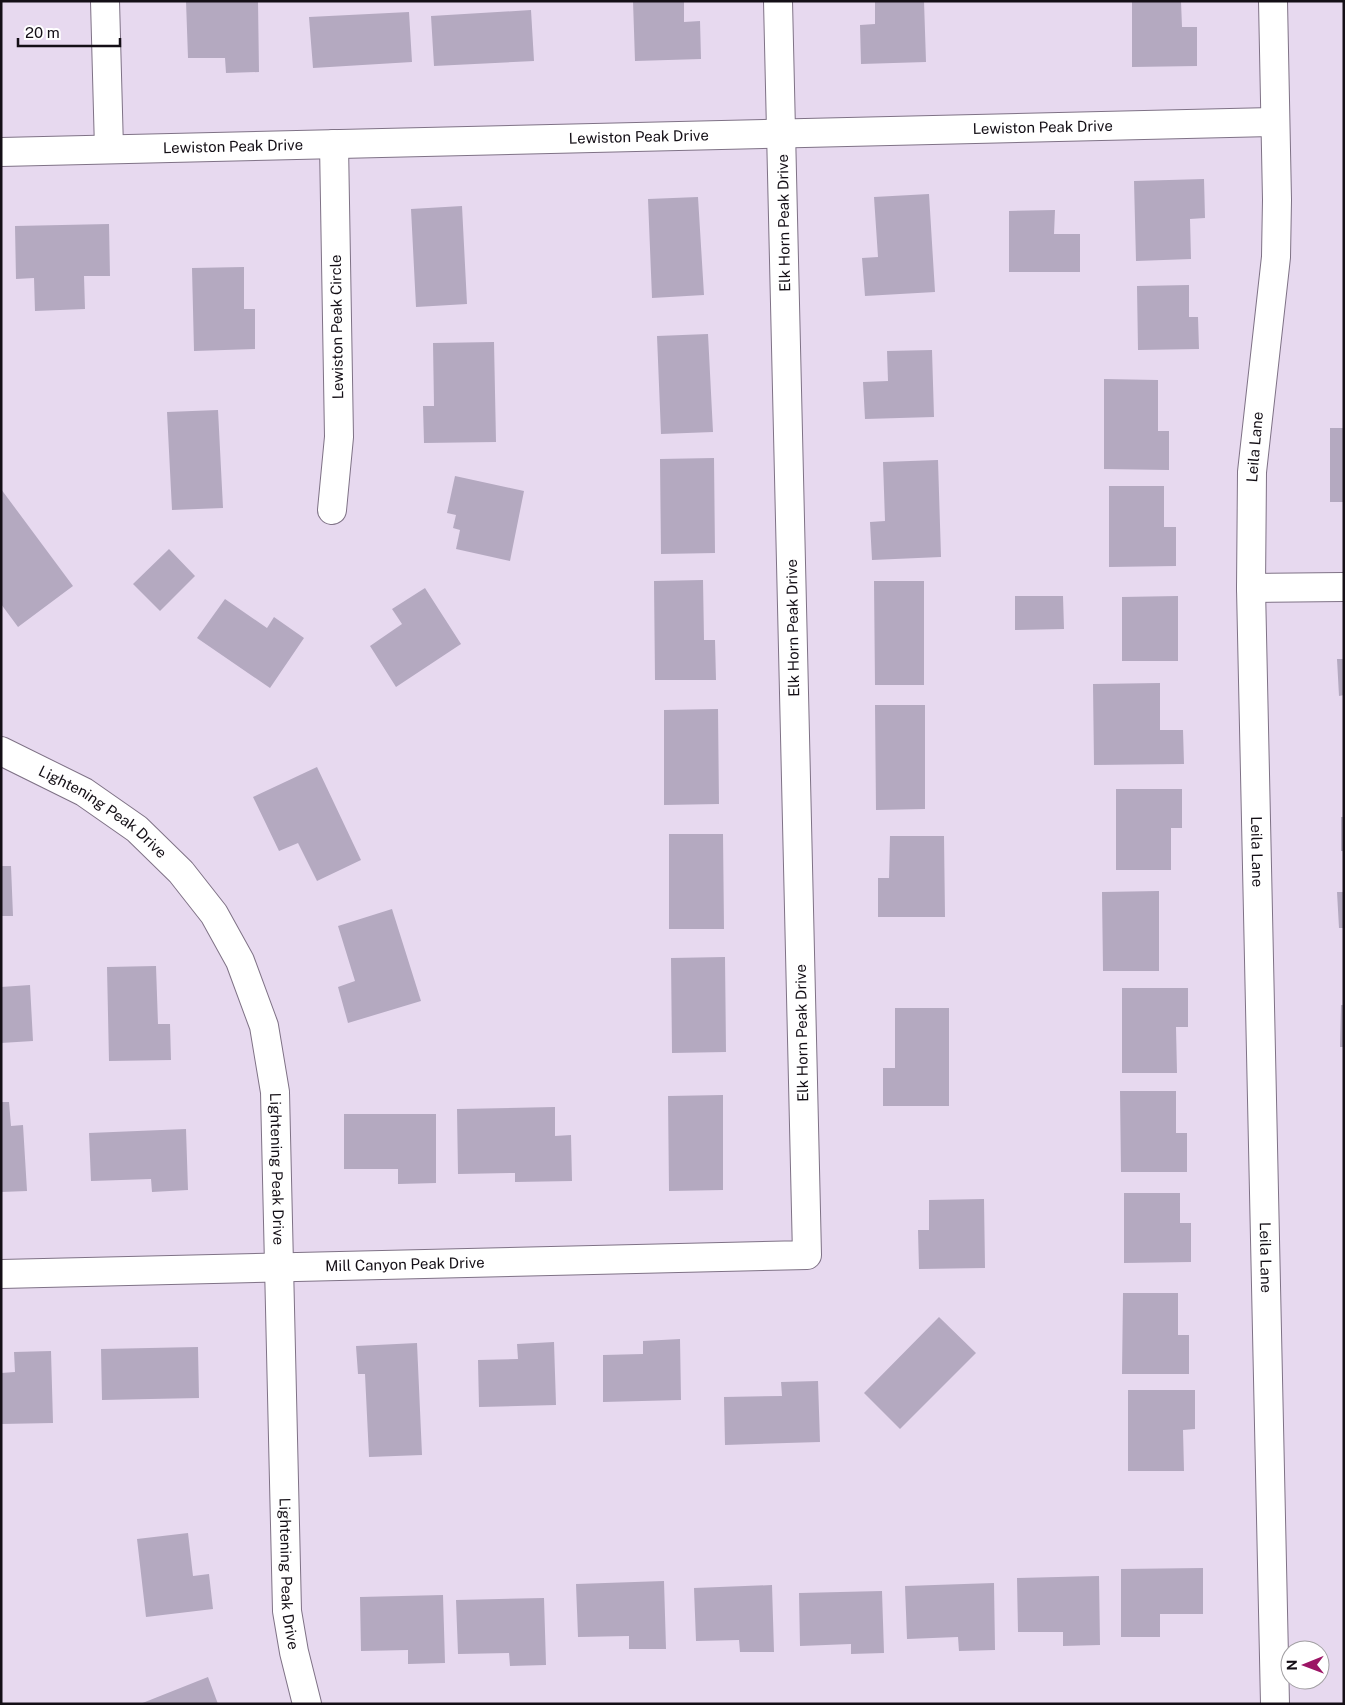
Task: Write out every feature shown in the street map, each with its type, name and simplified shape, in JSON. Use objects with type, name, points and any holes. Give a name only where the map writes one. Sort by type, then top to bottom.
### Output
[{"type":"street","points":[[105,1],[109,150]]},
{"type":"street","name":"Elk Horn Peak Drive","points":[[778,1],[807,1255]]},
{"type":"street","name":"Leila Lane","points":[[1274,1],[1276,257],[1252,472],[1251,588],[1275,1704]]},
{"type":"street","name":"Lewiston Peak Drive","points":[[1,152],[1275,122]]},
{"type":"street","name":"Lewiston Peak Circle","points":[[332,510],[339,437],[334,144]]},
{"type":"street","points":[[1251,588],[1344,587]]},
{"type":"street","name":"Lightening Peak Drive","points":[[1,751],[84,792],[138,829],[181,872],[214,914],[240,961],[264,1026],[275,1092],[288,1611],[294,1652],[308,1704]]},
{"type":"street","name":"Mill Canyon Peak Drive","points":[[1,1274],[807,1255]]},
{"type":"building","points":[[186,1],[258,1],[259,72],[226,73],[225,58],[188,58]]},
{"type":"building","points":[[633,1],[684,1],[684,22],[700,21],[701,59],[635,61]]},
{"type":"building","points":[[875,1],[924,1],[926,62],[861,64],[860,25],[875,24]]},
{"type":"building","points":[[1132,1],[1181,1],[1182,27],[1197,27],[1197,66],[1132,67]]},
{"type":"building","points":[[531,10],[534,61],[434,66],[431,16]]},
{"type":"building","points":[[409,12],[412,62],[313,68],[309,17]]},
{"type":"building","points":[[1204,179],[1205,218],[1190,219],[1191,259],[1136,261],[1134,181]]},
{"type":"building","points":[[929,194],[935,292],[865,296],[862,258],[878,257],[874,197]]},
{"type":"building","points":[[698,197],[704,295],[652,298],[648,199]]},
{"type":"building","points":[[462,206],[467,304],[416,307],[411,209]]},
{"type":"building","points":[[1055,210],[1054,234],[1080,234],[1080,272],[1009,272],[1009,211]]},
{"type":"building","points":[[109,224],[110,276],[84,276],[85,309],[35,311],[34,278],[16,279],[15,226]]},
{"type":"building","points":[[244,267],[244,309],[255,309],[255,349],[194,351],[192,268]]},
{"type":"building","points":[[1189,285],[1189,317],[1198,317],[1199,349],[1138,350],[1137,286]]},
{"type":"building","points":[[708,334],[713,432],[661,434],[657,336]]},
{"type":"building","points":[[494,342],[496,442],[424,443],[423,406],[434,406],[433,343]]},
{"type":"building","points":[[932,350],[934,417],[865,419],[863,382],[888,381],[887,351]]},
{"type":"building","points":[[1104,379],[1158,380],[1158,431],[1169,431],[1169,470],[1104,469]]},
{"type":"building","points":[[218,410],[223,508],[172,510],[167,412]]},
{"type":"building","points":[[1330,428],[1344,428],[1344,502],[1330,502]]},
{"type":"building","points":[[714,458],[715,553],[661,554],[660,459]]},
{"type":"building","points":[[938,460],[941,557],[872,560],[870,522],[885,521],[883,462]]},
{"type":"building","points":[[455,476],[524,491],[510,561],[456,549],[460,530],[453,528],[456,515],[447,513]]},
{"type":"building","points":[[1109,486],[1164,486],[1164,527],[1176,527],[1176,566],[1109,567]]},
{"type":"building","points":[[1,489],[73,586],[18,627],[1,604]]},
{"type":"building","points":[[169,549],[195,576],[160,611],[133,584]]},
{"type":"building","points":[[703,580],[704,640],[715,640],[716,680],[655,680],[654,581]]},
{"type":"building","points":[[874,581],[924,581],[924,685],[875,685]]},
{"type":"building","points":[[425,588],[461,644],[396,687],[370,646],[402,624],[392,609]]},
{"type":"building","points":[[1015,596],[1063,596],[1064,629],[1015,630]]},
{"type":"building","points":[[1178,596],[1178,661],[1122,661],[1122,597]]},
{"type":"building","points":[[225,599],[267,628],[274,617],[304,638],[270,688],[197,638]]},
{"type":"building","points":[[1337,659],[1344,659],[1344,695],[1339,696]]},
{"type":"building","points":[[1160,683],[1160,730],[1183,730],[1184,764],[1094,765],[1093,684]]},
{"type":"building","points":[[875,705],[925,705],[925,809],[876,810]]},
{"type":"building","points":[[718,709],[719,804],[664,805],[664,710]]},
{"type":"building","points":[[317,767],[361,860],[317,881],[298,843],[279,851],[253,797]]},
{"type":"building","points":[[1116,789],[1182,789],[1182,828],[1171,828],[1171,870],[1116,870]]},
{"type":"building","points":[[1341,817],[1344,817],[1344,851],[1341,851]]},
{"type":"building","points":[[669,834],[723,834],[724,929],[669,929]]},
{"type":"building","points":[[890,836],[944,836],[945,917],[878,917],[878,878],[889,878]]},
{"type":"building","points":[[1,866],[11,866],[13,916],[1,916]]},
{"type":"building","points":[[1159,891],[1159,971],[1103,971],[1102,892]]},
{"type":"building","points":[[1337,892],[1344,892],[1344,928],[1339,928]]},
{"type":"building","points":[[392,909],[421,1001],[348,1023],[338,987],[355,981],[338,926]]},
{"type":"building","points":[[725,957],[726,1052],[672,1053],[671,958]]},
{"type":"building","points":[[156,966],[158,1024],[170,1024],[171,1060],[109,1061],[107,967]]},
{"type":"building","points":[[30,985],[33,1041],[1,1043],[1,987]]},
{"type":"building","points":[[1122,988],[1188,988],[1188,1027],[1176,1027],[1177,1073],[1122,1073]]},
{"type":"building","points":[[1341,1005],[1344,1005],[1344,1047],[1340,1047]]},
{"type":"building","points":[[895,1008],[949,1008],[949,1106],[883,1106],[883,1068],[895,1068]]},
{"type":"building","points":[[1120,1091],[1176,1091],[1176,1133],[1187,1133],[1187,1172],[1121,1172]]},
{"type":"building","points":[[723,1095],[723,1190],[669,1191],[668,1096]]},
{"type":"building","points":[[1,1102],[9,1102],[11,1126],[23,1125],[27,1191],[1,1192]]},
{"type":"building","points":[[555,1107],[555,1136],[571,1135],[572,1181],[515,1182],[515,1173],[458,1174],[457,1109]]},
{"type":"building","points":[[344,1114],[436,1114],[436,1183],[398,1184],[398,1169],[344,1169]]},
{"type":"building","points":[[186,1129],[188,1190],[152,1192],[151,1179],[91,1181],[89,1133]]},
{"type":"building","points":[[1124,1193],[1180,1193],[1180,1223],[1191,1223],[1191,1262],[1124,1263]]},
{"type":"building","points":[[984,1199],[985,1268],[919,1269],[918,1230],[929,1230],[929,1200]]},
{"type":"building","points":[[1123,1293],[1178,1293],[1178,1335],[1189,1335],[1189,1374],[1122,1374]]},
{"type":"building","points":[[939,1317],[976,1353],[900,1429],[864,1393]]},
{"type":"building","points":[[680,1339],[681,1400],[603,1402],[603,1355],[643,1354],[643,1341]]},
{"type":"building","points":[[554,1342],[556,1405],[479,1407],[478,1360],[518,1359],[517,1344]]},
{"type":"building","points":[[417,1343],[422,1455],[369,1457],[365,1374],[358,1374],[356,1346]]},
{"type":"building","points":[[198,1347],[199,1398],[102,1400],[101,1349]]},
{"type":"building","points":[[51,1351],[53,1423],[1,1424],[1,1373],[15,1372],[14,1352]]},
{"type":"building","points":[[818,1381],[820,1442],[725,1445],[724,1397],[782,1396],[781,1382]]},
{"type":"building","points":[[1128,1390],[1195,1390],[1195,1429],[1183,1430],[1184,1471],[1128,1471]]},
{"type":"building","points":[[188,1533],[193,1576],[209,1574],[213,1609],[146,1617],[137,1539]]},
{"type":"building","points":[[1203,1568],[1203,1614],[1160,1614],[1160,1637],[1121,1637],[1121,1569]]},
{"type":"building","points":[[1099,1576],[1100,1645],[1063,1646],[1063,1632],[1018,1632],[1017,1578]]},
{"type":"building","points":[[664,1581],[666,1649],[629,1649],[629,1636],[578,1637],[576,1584]]},
{"type":"building","points":[[994,1583],[995,1650],[959,1651],[958,1637],[907,1639],[905,1586]]},
{"type":"building","points":[[772,1585],[774,1652],[740,1652],[739,1640],[696,1641],[694,1588]]},
{"type":"building","points":[[882,1591],[884,1653],[851,1654],[851,1644],[800,1646],[799,1593]]},
{"type":"building","points":[[443,1595],[445,1663],[408,1664],[408,1650],[361,1651],[360,1597]]},
{"type":"building","points":[[544,1598],[546,1665],[510,1666],[509,1653],[458,1654],[456,1600]]},
{"type":"building","points":[[208,1677],[218,1704],[140,1704]]}]
